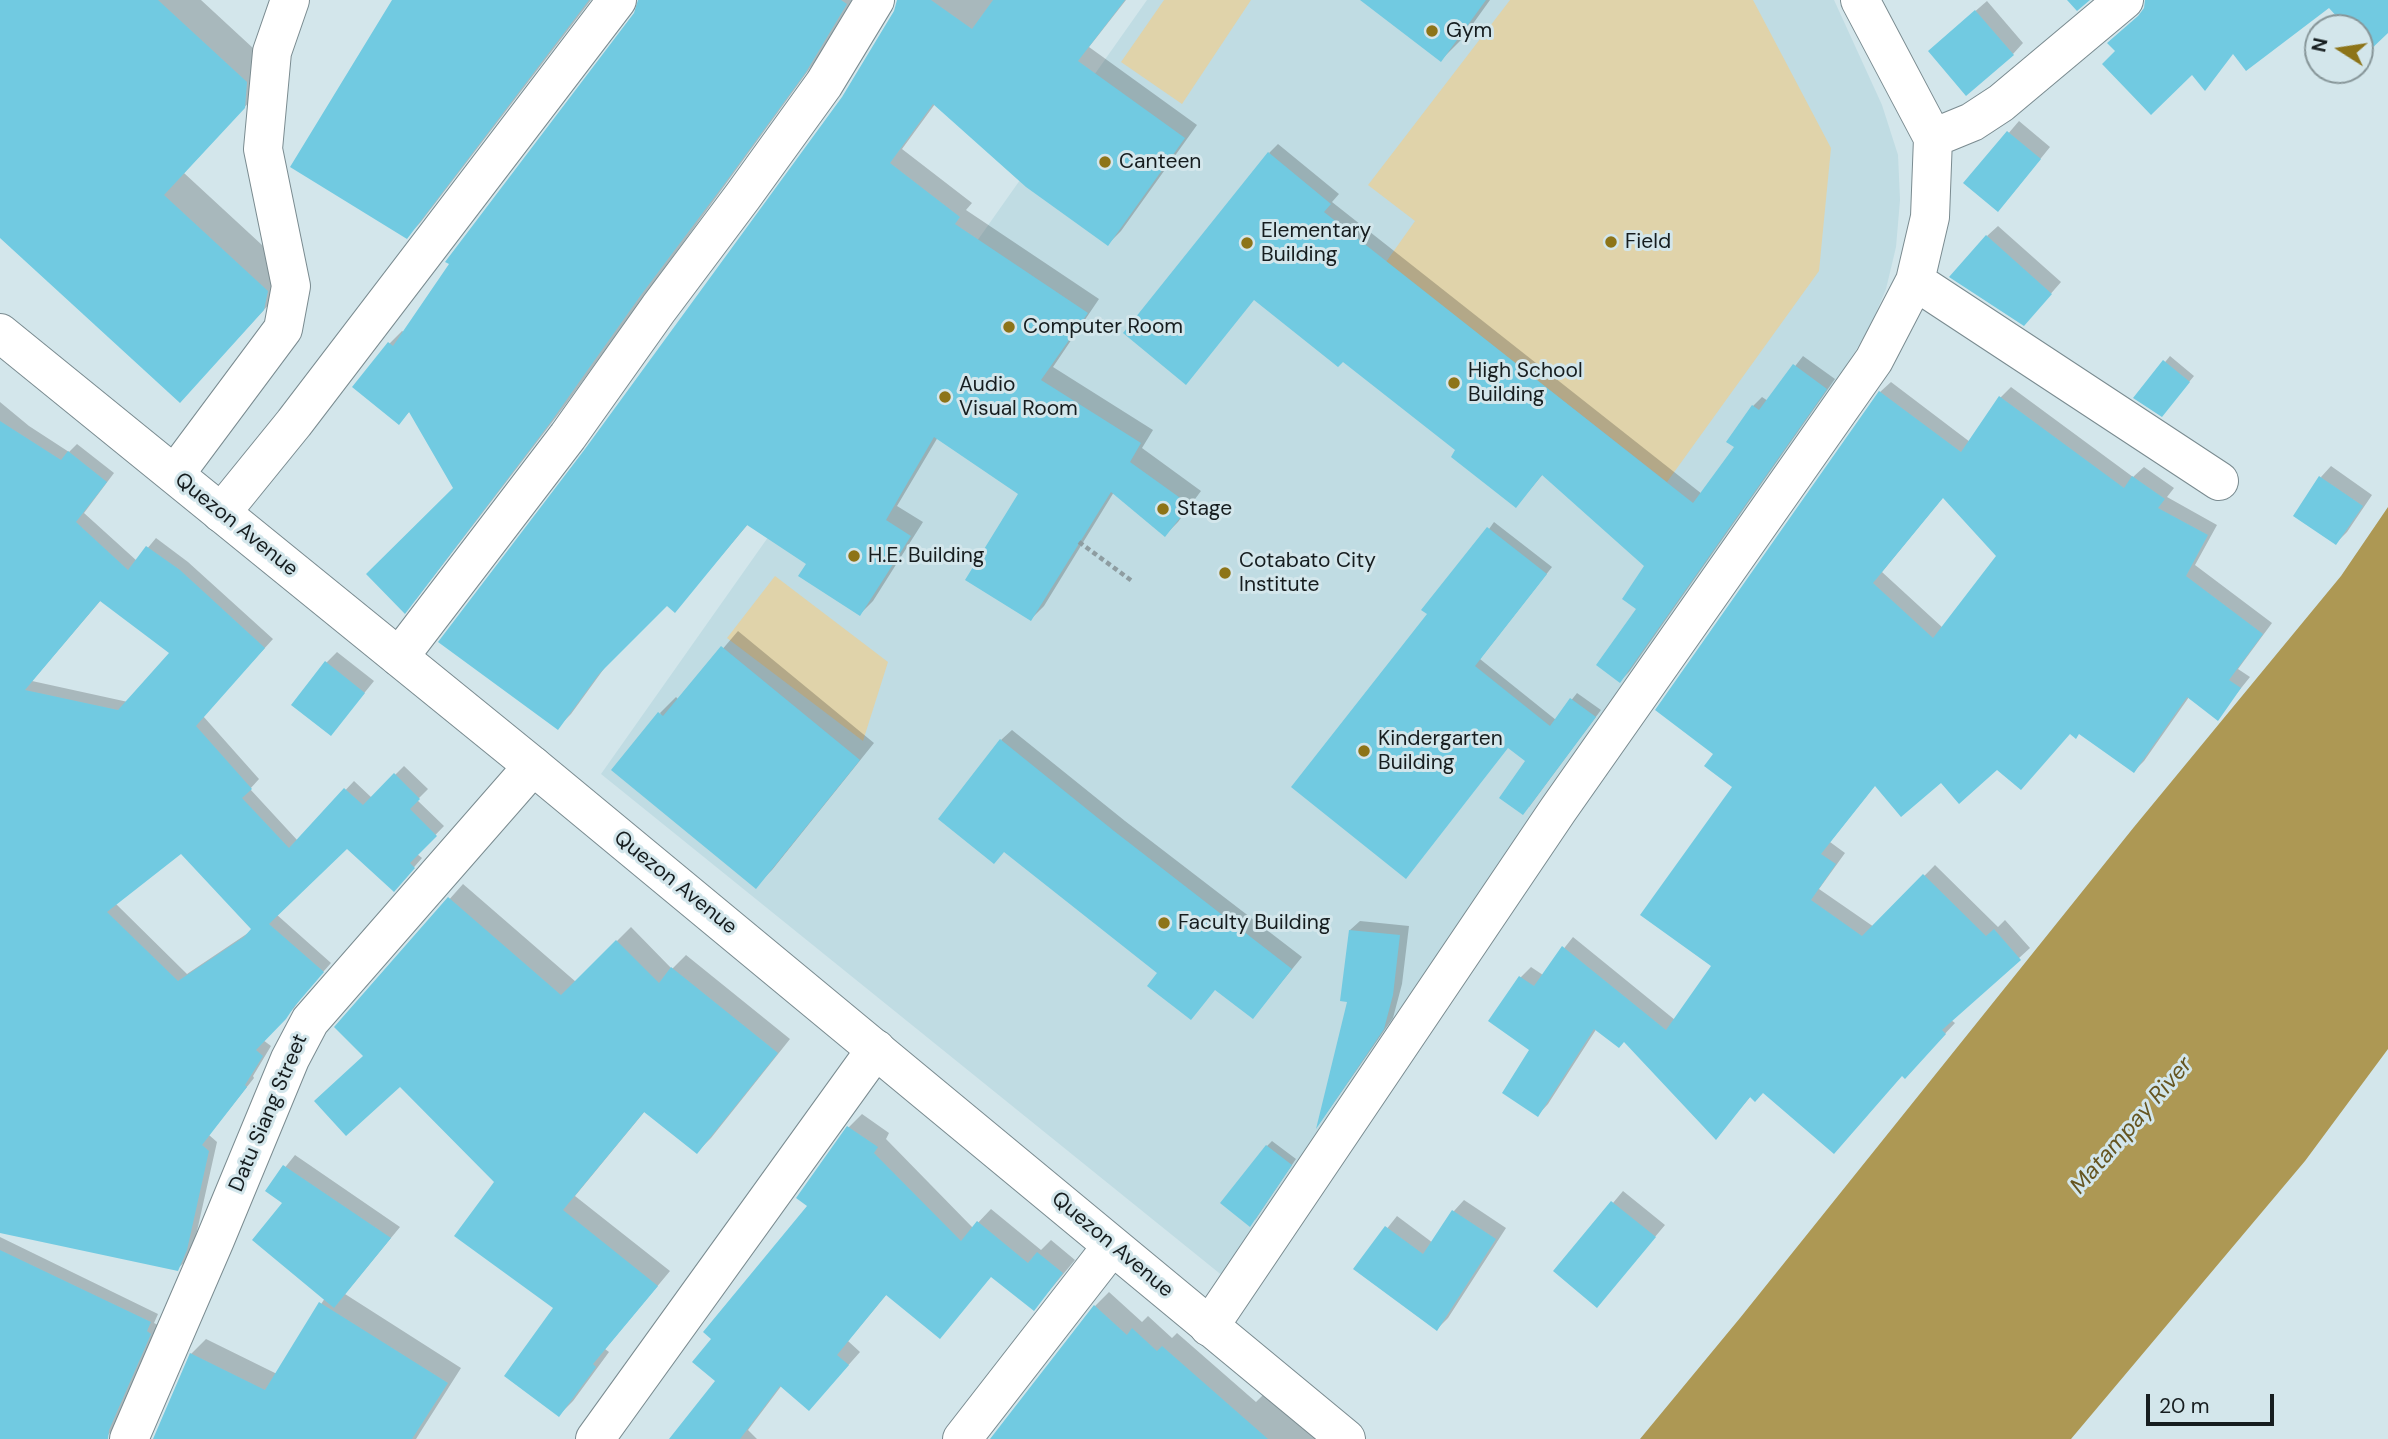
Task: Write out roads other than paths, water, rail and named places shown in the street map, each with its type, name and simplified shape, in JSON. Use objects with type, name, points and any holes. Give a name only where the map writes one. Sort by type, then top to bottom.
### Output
[{"type":"street","points":[[174,474],[283,329],[291,286],[263,149],[272,52],[290,0]]},
{"type":"street","points":[[221,513],[294,423],[617,0]]},
{"type":"street","points":[[398,657],[568,436],[743,196],[824,84],[875,0]]},
{"type":"street","points":[[1209,1327],[1558,810],[1874,360],[1914,281],[1930,217],[1933,138],[1860,0]]},
{"type":"street","points":[[1933,138],[1972,122],[2001,103],[2124,0]]},
{"type":"street","points":[[1914,281],[2219,481]]},
{"type":"street","name":"Quezon Avenue","points":[[0,333],[533,766],[1346,1439]]},
{"type":"street","name":"Datu Siang Street","points":[[129,1439],[290,1059],[310,1021],[533,766]]},
{"type":"street","points":[[595,1439],[876,1049]]},
{"type":"street","points":[[962,1439],[1112,1246]]},
{"type":"water","name":"Matampay River","points":[[2388,507],[2388,1049],[2305,1161],[2071,1439],[1640,1439],[2134,827],[2341,576]]},
{"type":"place","name":"Gym","points":[[1432,31]]},
{"type":"place","name":"Canteen","points":[[1105,162]]},
{"type":"place","name":"Field","points":[[1611,242]]},
{"type":"place","name":"Elementary Building","points":[[1247,243]]},
{"type":"place","name":"Computer Room","points":[[1009,327]]},
{"type":"place","name":"High School Building","points":[[1454,383]]},
{"type":"place","name":"Audio Visual Room","points":[[945,397]]},
{"type":"place","name":"Stage","points":[[1163,509]]},
{"type":"place","name":"H.E. Building","points":[[854,556]]},
{"type":"place","name":"Cotabato City Institute","points":[[1225,573]]},
{"type":"place","name":"Kindergarten Building","points":[[1364,751]]},
{"type":"place","name":"Faculty Building","points":[[1164,923]]}]
